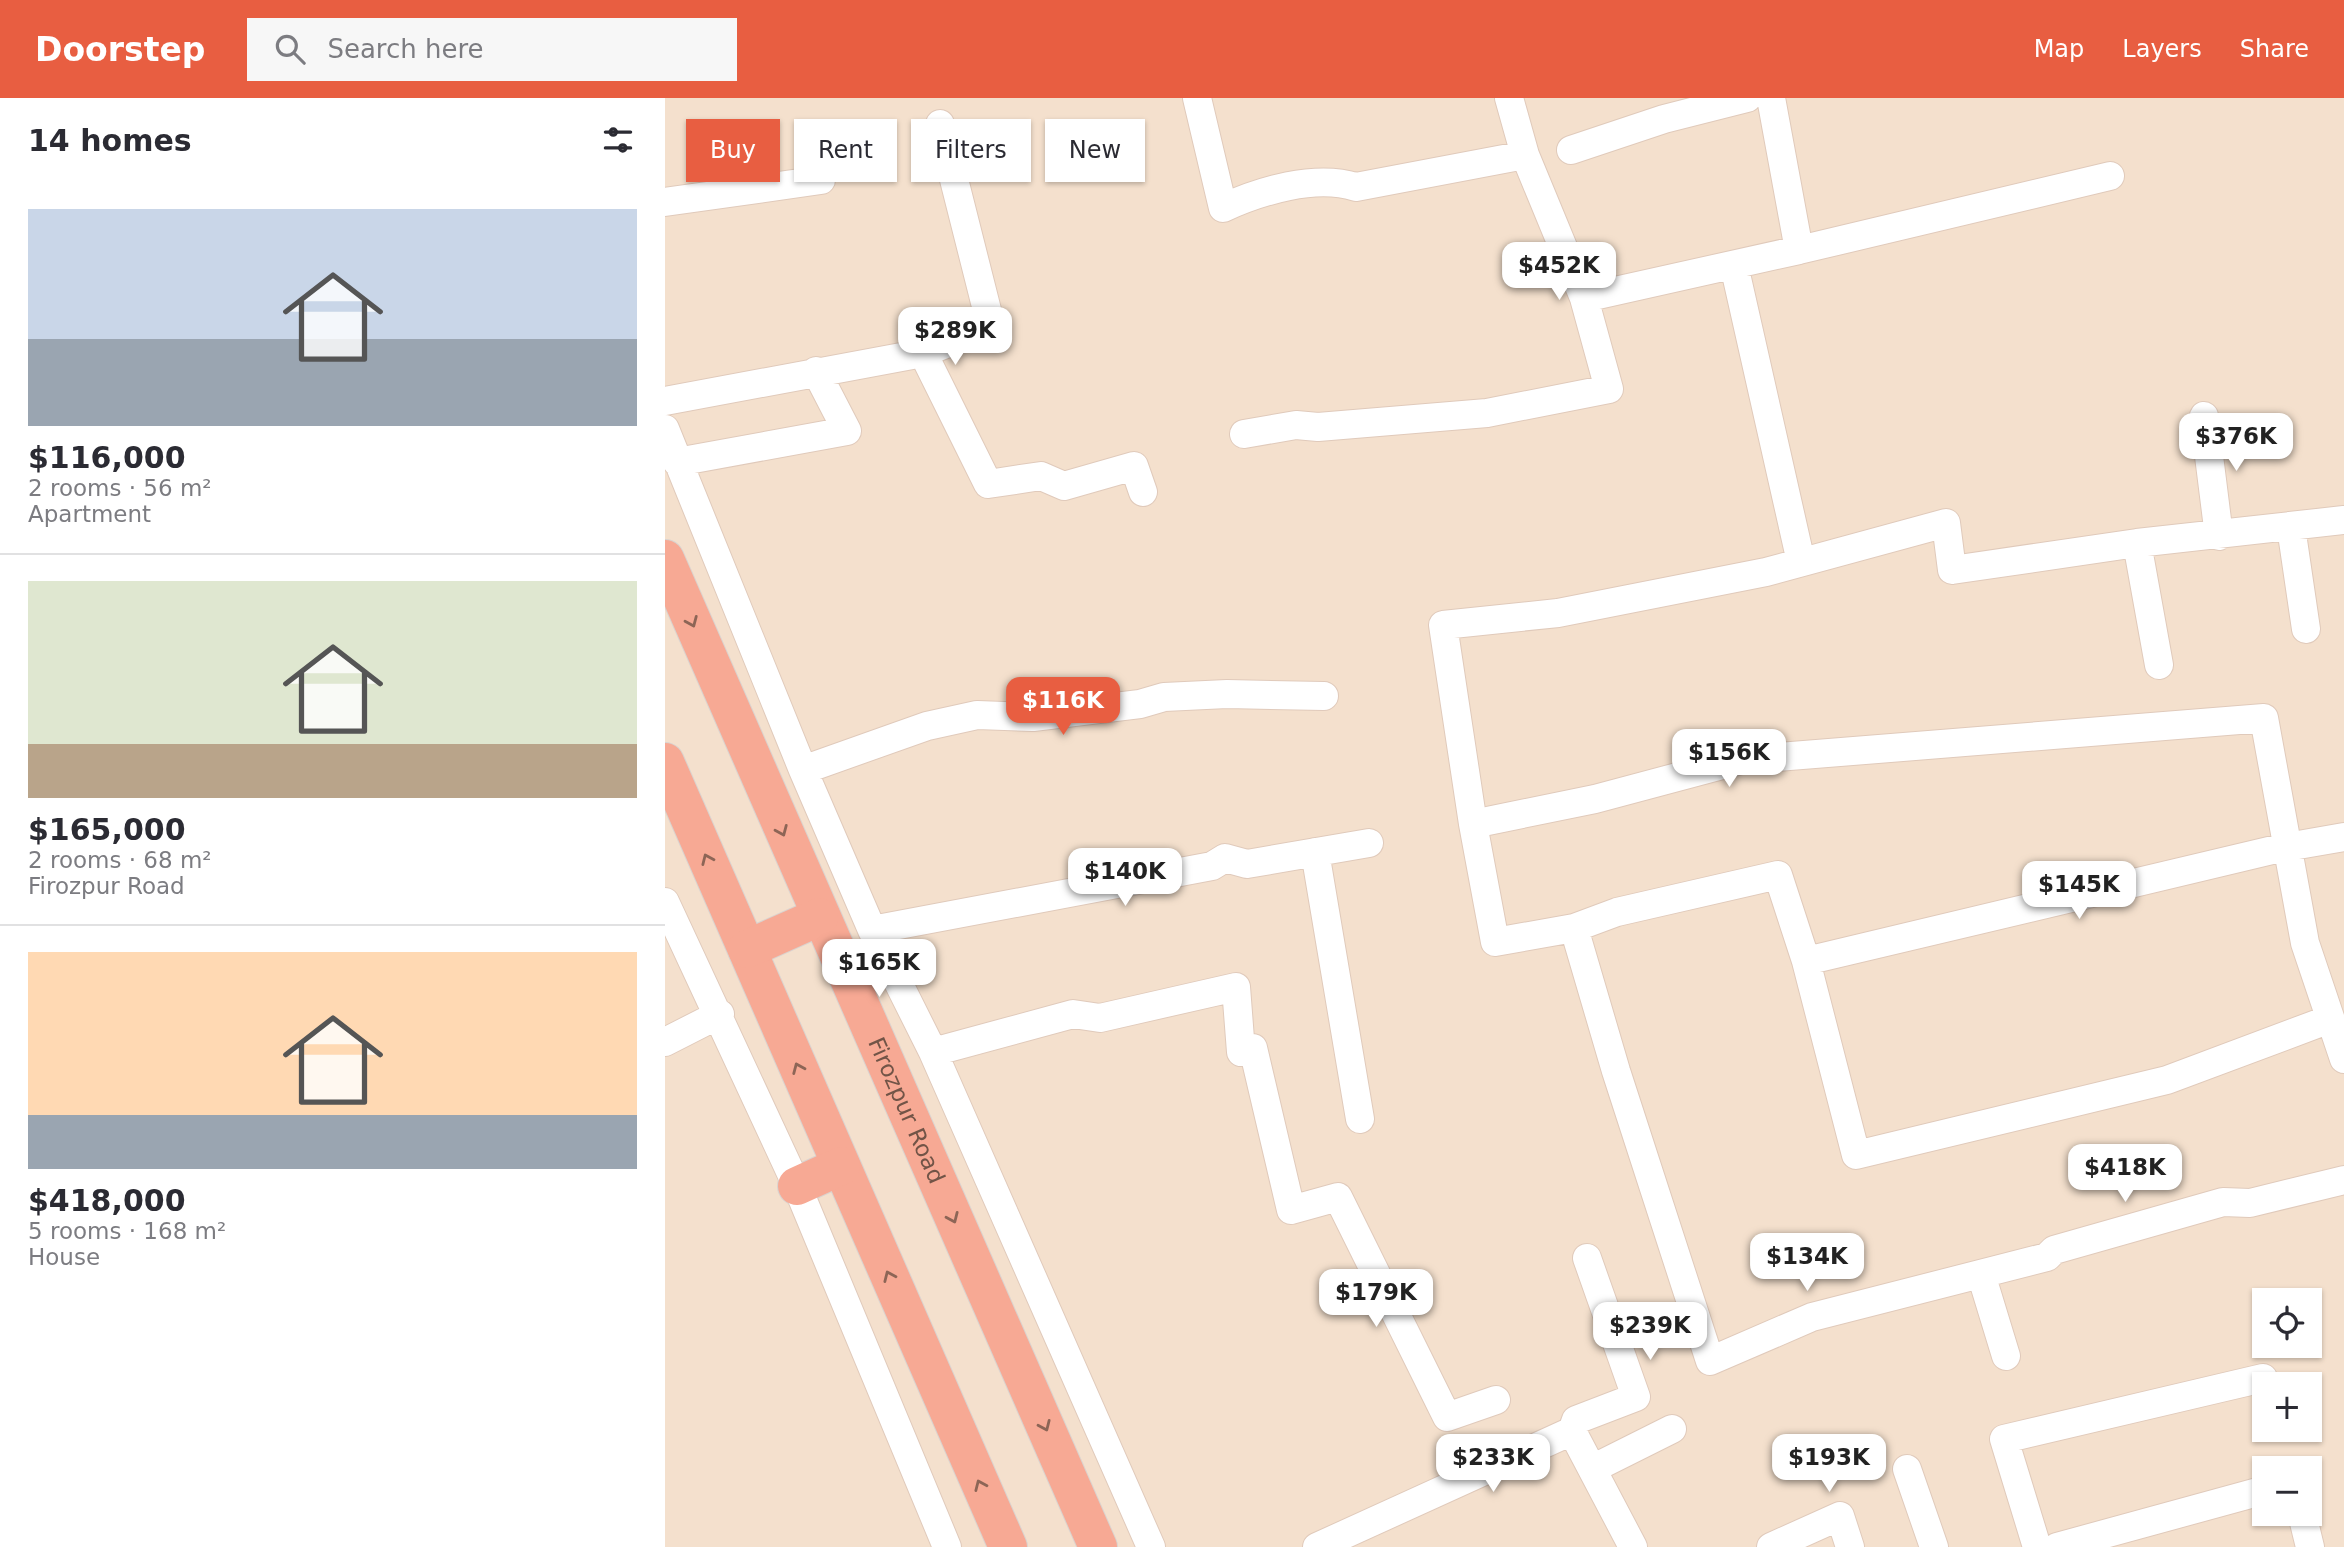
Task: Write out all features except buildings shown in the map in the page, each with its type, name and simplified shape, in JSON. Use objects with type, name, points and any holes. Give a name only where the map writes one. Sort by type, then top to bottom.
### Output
[{"type":"highway","name":"Firozpur Road","points":[[665,559],[1098,1547]]},
{"type":"highway","points":[[665,762],[1008,1547]]},
{"type":"highway","points":[[747,949],[820,917]]},
{"type":"highway","points":[[797,1186],[841,1166]]},
{"type":"street","points":[[1197,98],[1223,208],[1255,193],[1341,182],[1356,187],[1525,155]]},
{"type":"street","points":[[1244,434],[1296,425],[1318,427],[1487,413],[1609,389],[1584,298],[1525,155],[1509,98]]},
{"type":"street","points":[[1571,150],[1664,119],[1747,98]]},
{"type":"street","points":[[1770,98],[1799,250]]},
{"type":"street","points":[[1584,298],[2110,176]]},
{"type":"street","points":[[665,202],[807,182]]},
{"type":"street","points":[[665,401],[923,352],[991,326],[955,182]]},
{"type":"street","points":[[1734,265],[1801,562]]},
{"type":"street","points":[[923,352],[988,484],[1041,476],[1064,486],[1134,466],[1143,492]]},
{"type":"street","points":[[677,461],[847,431],[816,371]]},
{"type":"street","points":[[2204,416],[2219,536]]},
{"type":"street","points":[[665,429],[803,770],[872,930],[933,1052],[1151,1547]]},
{"type":"street","points":[[2330,1019],[2167,1080],[1856,1155],[1805,961],[1778,875],[1618,912],[1574,928],[1495,942],[1473,824],[1443,625],[1558,612],[1801,562],[1946,523],[1952,570],[2137,543],[2344,520]]},
{"type":"street","points":[[2291,527],[2306,629]]},
{"type":"street","points":[[2137,543],[2159,666]]},
{"type":"street","points":[[803,770],[927,726],[977,715],[1033,717],[1140,704],[1164,698],[1227,694],[1324,696]]},
{"type":"street","points":[[1473,824],[1595,799],[1741,760],[2264,718],[2305,943],[2344,1059]]},
{"type":"street","points":[[1805,961],[2288,847],[2344,837]]},
{"type":"street","points":[[872,930],[1212,866],[1225,858],[1247,864],[1369,843]]},
{"type":"street","points":[[1315,852],[1360,1119]]},
{"type":"street","points":[[665,902],[720,1014],[797,1186],[947,1547]]},
{"type":"street","points":[[1574,928],[1616,1071],[1710,1361],[1812,1317],[2047,1257],[2054,1250],[2223,1202],[2250,1203],[2344,1180]]},
{"type":"street","points":[[933,1052],[1073,1014],[1100,1018],[1235,987],[1241,1052],[1253,1048],[1291,1210],[1338,1196],[1447,1417],[1496,1400]]},
{"type":"street","points":[[665,1042],[720,1014]]},
{"type":"street","points":[[1587,1258],[1636,1397],[1576,1420],[1573,1431],[1633,1547]]},
{"type":"street","points":[[1981,1274],[2006,1356]]},
{"type":"street","points":[[2037,1547],[2004,1439],[2252,1381]]},
{"type":"street","points":[[1592,1469],[1672,1429]]},
{"type":"street","points":[[1317,1547],[1573,1431]]},
{"type":"street","points":[[1907,1469],[1934,1547]]},
{"type":"street","points":[[2057,1547],[2252,1494]]},
{"type":"street","points":[[1771,1547],[1840,1516],[1850,1547]]},
{"type":"street","points":[[2305,1526],[2310,1547]]},
{"type":"shaded area","points":[[665,98],[2344,98],[2344,1547],[665,1547]]}]
